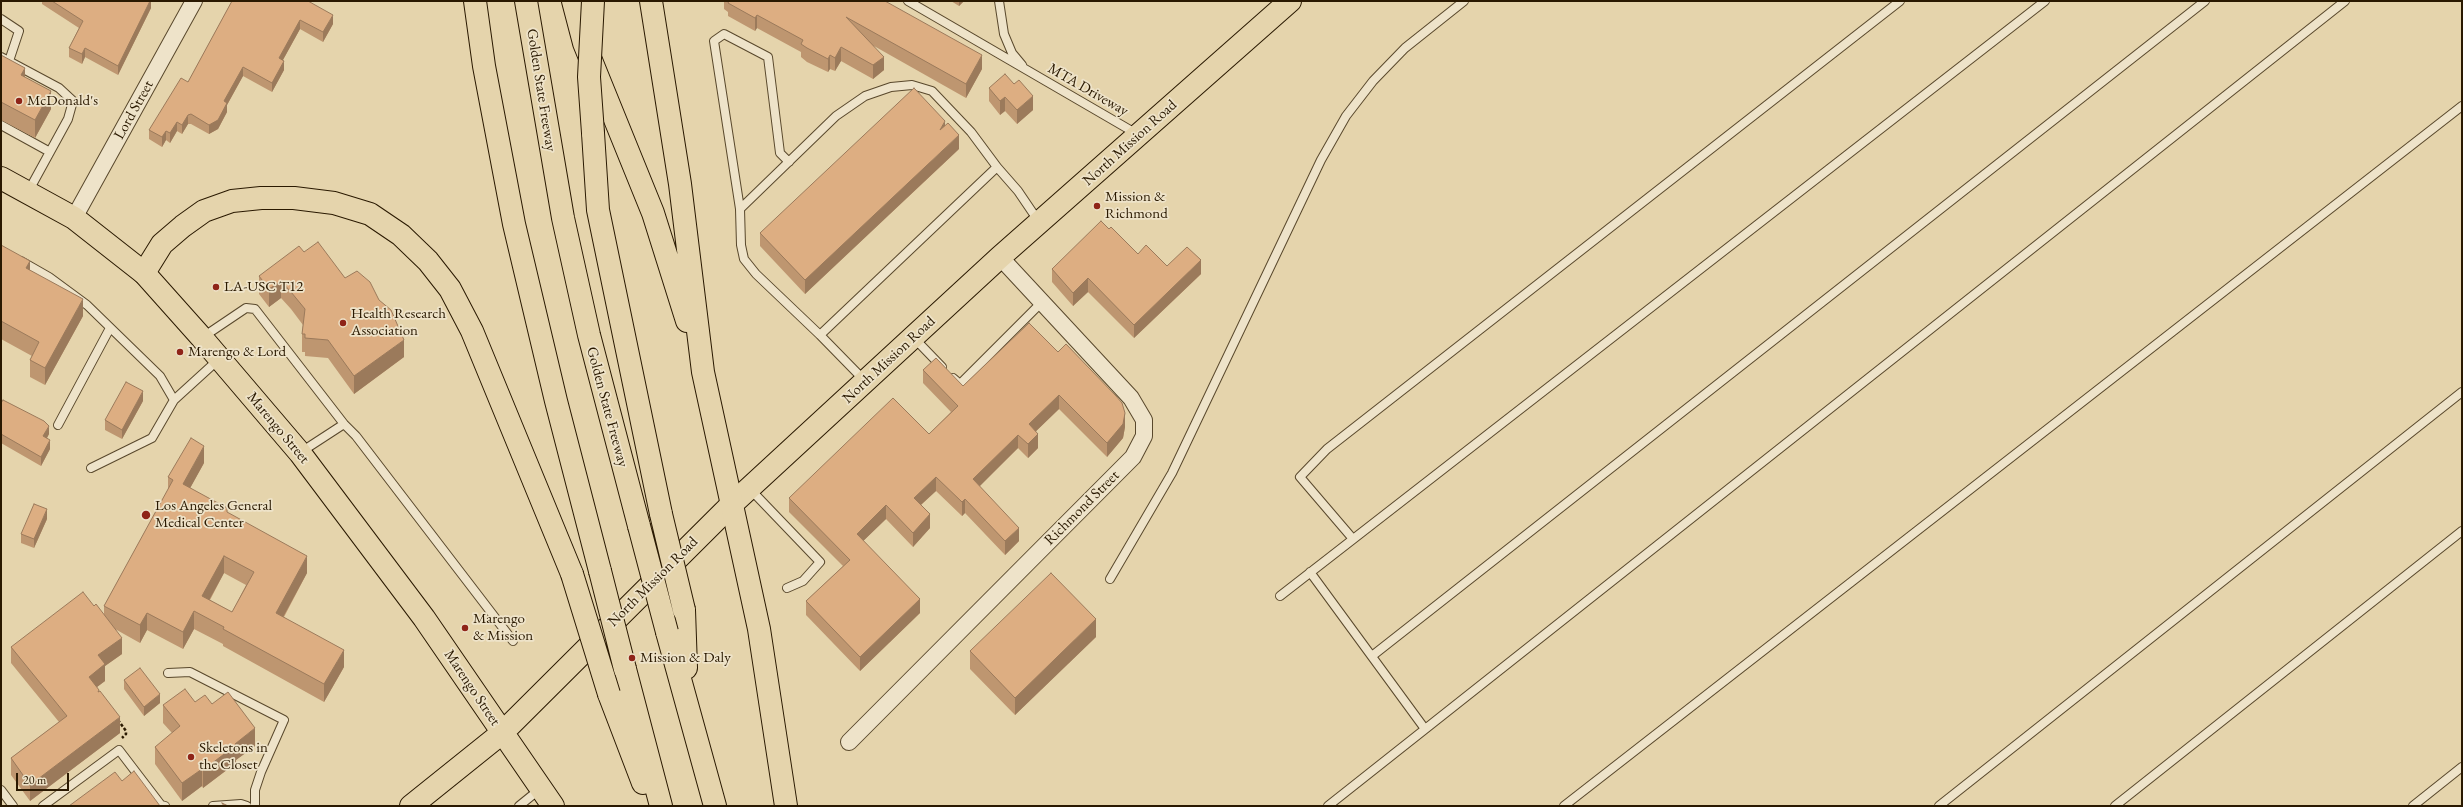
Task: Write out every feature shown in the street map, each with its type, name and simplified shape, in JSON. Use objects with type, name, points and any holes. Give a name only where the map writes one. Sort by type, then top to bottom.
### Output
[{"type":"main road","points":[[475,1],[484,66],[514,224],[554,393],[661,806]]},
{"type":"main road","name":"Golden State Freeway","points":[[526,1],[563,218],[588,335],[667,632],[716,806]]},
{"type":"main road","points":[[573,1],[584,43],[653,213],[703,372]]},
{"type":"main road","points":[[593,1],[589,76],[598,210],[661,514],[684,610],[686,699]]},
{"type":"main road","points":[[651,1],[680,184],[703,372],[759,629],[786,806]]},
{"type":"main road","name":"North Mission Road","points":[[411,806],[502,733],[731,505],[866,382],[1000,256],[1290,1]]},
{"type":"main road","name":"Marengo Street","points":[[1,178],[74,218],[144,273],[220,358],[300,453],[424,618],[553,806]]},
{"type":"main road","points":[[144,273],[162,244],[204,211],[232,201],[261,198],[294,198],[334,203],[370,214],[401,236],[428,261],[450,289],[472,331],[572,574],[609,694],[651,806]]},
{"type":"street","name":"Lord Street","points":[[74,218],[194,1]]},
{"type":"street","name":"Richmond Street","points":[[849,742],[1133,457],[1144,436],[1144,420],[1132,398],[1000,256]]},
{"type":"lane","name":"MTA Driveway","points":[[908,1],[1138,134]]},
{"type":"lane","points":[[999,1],[1004,34],[1012,53],[1025,69]]},
{"type":"lane","points":[[1110,579],[1172,472],[1320,160],[1346,116],[1373,80],[1405,48],[1464,1]]},
{"type":"lane","points":[[1353,539],[1300,477],[1327,449],[1900,1]]},
{"type":"lane","points":[[1280,596],[2045,1]]},
{"type":"lane","points":[[1372,656],[2205,1]]},
{"type":"lane","points":[[1328,806],[2345,1]]},
{"type":"lane","points":[[1,19],[19,31],[9,60]]},
{"type":"lane","points":[[789,162],[780,153],[768,57],[724,34],[714,41],[740,209],[740,245],[744,259],[756,274],[820,335],[866,382]]},
{"type":"lane","points":[[1,57],[60,88],[73,101],[73,108],[68,119],[28,193]]},
{"type":"lane","points":[[740,209],[836,116],[865,96],[891,87],[912,85],[932,91],[971,132],[997,167],[1018,191],[1039,223]]},
{"type":"lane","points":[[1564,806],[2462,106]]},
{"type":"lane","points":[[1,125],[50,152]]},
{"type":"lane","points":[[820,335],[997,167]]},
{"type":"lane","points":[[15,257],[56,282],[87,305],[160,376],[174,400]]},
{"type":"lane","points":[[913,337],[960,384],[1042,302]]},
{"type":"lane","points":[[202,338],[246,308],[255,309],[344,424],[356,436],[513,642]]},
{"type":"lane","points":[[58,425],[110,328]]},
{"type":"lane","points":[[91,468],[152,438],[174,400],[220,358]]},
{"type":"lane","points":[[1939,806],[2462,392]]},
{"type":"lane","points":[[300,453],[344,424]]},
{"type":"lane","points":[[750,488],[820,562],[803,580],[786,588]]},
{"type":"lane","points":[[2115,806],[2462,531]]},
{"type":"lane","points":[[1310,572],[1425,729]]},
{"type":"lane","points":[[168,673],[190,672],[284,720],[261,772],[255,790],[255,806]]},
{"type":"lane","points":[[43,806],[120,750],[161,805],[165,806]]},
{"type":"lane","points":[[2413,806],[2462,767]]},
{"type":"lane","points":[[519,806],[542,788]]},
{"type":"lane","points":[[1,790],[13,806]]},
{"type":"lane","points":[[213,806],[241,804],[247,806]]},
{"type":"path","points":[[117,719],[126,731],[126,734],[121,739]]},
{"type":"building","points":[[52,1],[150,1],[118,66],[85,48],[82,54],[69,48],[83,21]]},
{"type":"building","points":[[232,1],[308,1],[333,15],[323,32],[300,20],[279,58],[284,61],[272,83],[243,67],[224,101],[227,103],[218,120],[209,125],[191,114],[188,115],[182,125],[177,122],[170,133],[166,131],[162,137],[149,130],[181,78],[188,82]]},
{"type":"building","points":[[729,1],[885,1],[982,55],[966,84],[846,17],[884,57],[873,65],[841,47],[835,58],[830,55],[828,59],[801,44],[803,40],[757,15],[755,18],[728,3]]},
{"type":"building","points":[[1,55],[25,68],[21,75],[51,91],[35,120],[1,102]]},
{"type":"building","points":[[1005,74],[1014,84],[1019,80],[1033,96],[1017,110],[1005,97],[1000,101],[989,88]]},
{"type":"building","points":[[914,88],[945,121],[940,130],[948,123],[959,135],[805,280],[760,233]]},
{"type":"building","points":[[1101,221],[1109,229],[1111,227],[1138,254],[1146,245],[1167,266],[1187,247],[1201,260],[1134,325],[1088,278],[1073,293],[1052,269]]},
{"type":"building","name":"Health Research Association","points":[[318,242],[345,278],[357,271],[370,282],[379,300],[391,310],[404,340],[354,376],[328,340],[305,338],[305,334],[302,334],[305,309],[281,281],[269,289],[259,276],[299,246],[304,252]]},
{"type":"building","points":[[1,245],[30,261],[26,268],[83,299],[45,368],[30,360],[39,342],[1,321]]},
{"type":"building","points":[[1029,323],[1058,352],[1066,344],[1116,396],[1122,403],[1125,413],[1123,424],[1107,443],[1059,395],[1029,424],[1038,434],[1028,444],[1018,435],[973,479],[1019,528],[1005,541],[965,499],[962,502],[936,477],[914,498],[930,514],[913,533],[886,505],[857,534],[920,599],[860,657],[806,601],[850,560],[789,498],[893,398],[929,434],[958,406],[923,370],[936,358],[963,386]]},
{"type":"building","points":[[126,382],[143,391],[122,430],[105,420]]},
{"type":"building","points":[[3,400],[44,421],[49,426],[43,436],[50,440],[41,457],[1,434],[1,403]]},
{"type":"building","points":[[191,438],[204,446],[183,484],[227,508],[227,512],[307,556],[276,613],[344,650],[324,684],[223,629],[224,627],[194,611],[183,632],[147,613],[140,625],[104,606],[173,480],[168,477]],"holes":[[[224,556],[254,572],[232,612],[202,596]]]},
{"type":"building","points":[[34,504],[47,509],[34,539],[21,534]]},
{"type":"building","points":[[1051,573],[1096,619],[1015,698],[970,651]]},
{"type":"building","points":[[83,592],[94,606],[96,604],[122,638],[98,655],[105,664],[89,677],[99,690],[98,692],[100,691],[120,717],[30,785],[11,758],[67,716],[11,647]]},
{"type":"building","points":[[140,668],[160,694],[144,707],[124,680]]},
{"type":"building","points":[[185,689],[195,702],[205,695],[212,704],[228,692],[255,728],[235,744],[236,745],[203,770],[202,769],[182,783],[155,747],[180,726],[163,705]]},
{"type":"building","points":[[134,771],[160,806],[69,806],[115,772],[122,781]]},
{"type":"place","name":"McDonald's","points":[[19,101]]},
{"type":"place","name":"Mission & Richmond","points":[[1097,206]]},
{"type":"place","name":"LA-USC T12","points":[[216,287]]},
{"type":"place","name":"Health Research Association","points":[[343,323]]},
{"type":"place","name":"Marengo & Lord","points":[[180,352]]},
{"type":"place","name":"Los Angeles General Medical Center","points":[[146,515]]},
{"type":"place","name":"Marengo & Mission","points":[[465,628]]},
{"type":"place","name":"Mission & Daly","points":[[632,658]]},
{"type":"place","name":"Skeletons in the Closet","points":[[191,757]]}]
